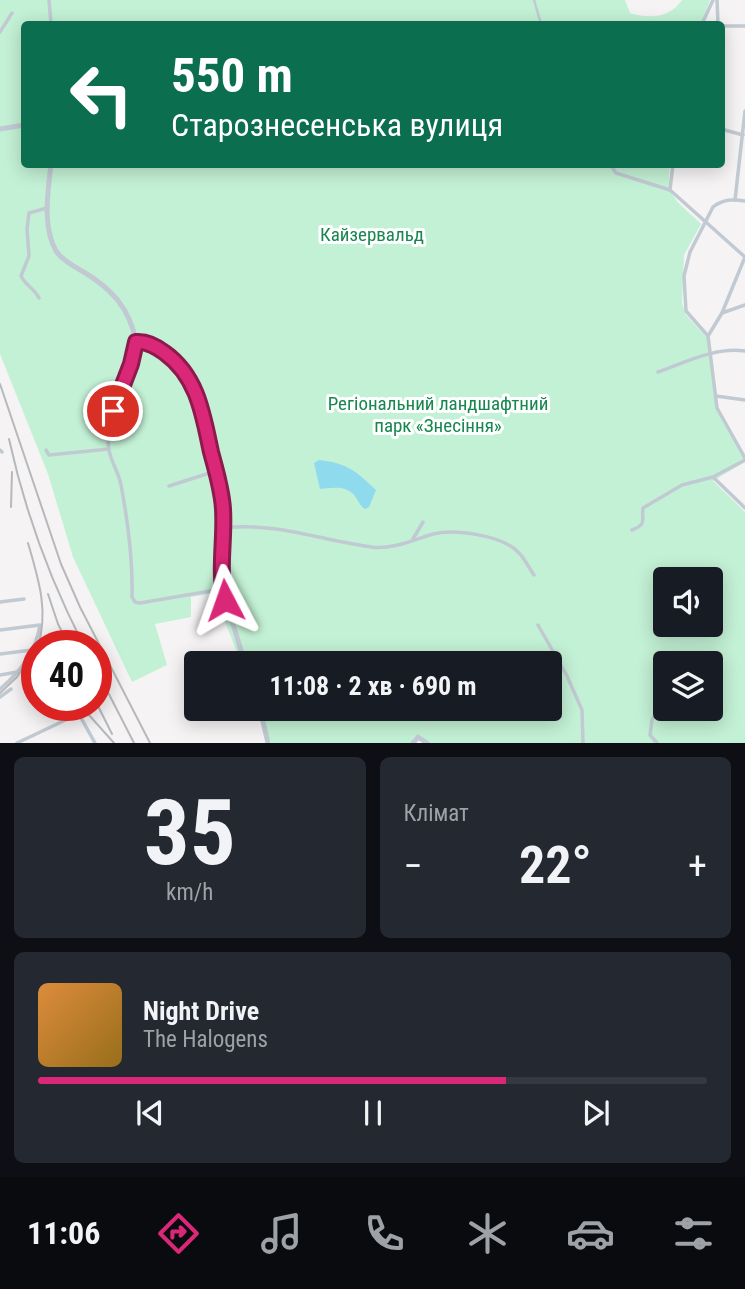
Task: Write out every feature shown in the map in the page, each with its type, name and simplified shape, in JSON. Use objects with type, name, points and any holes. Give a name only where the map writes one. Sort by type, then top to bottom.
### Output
[{"type":"main road","points":[[413,743],[418,737],[427,743]]},
{"type":"street","points":[[49,0],[51,21]]},
{"type":"street","points":[[534,0],[540,21]]},
{"type":"street","points":[[704,21],[715,0]]},
{"type":"street","points":[[715,0],[719,21]]},
{"type":"street","points":[[0,32],[12,13]]},
{"type":"street","points":[[725,25],[745,26]]},
{"type":"street","points":[[735,200],[745,111]]},
{"type":"street","points":[[0,129],[21,126]]},
{"type":"street","points":[[725,130],[744,135]]},
{"type":"street","points":[[51,168],[47,208],[56,251],[68,263],[98,281],[117,297],[128,315],[136,342],[110,423],[109,449],[121,483],[131,548],[132,597],[135,602],[140,603],[222,589]]},
{"type":"street","points":[[613,168],[616,173],[670,190],[745,257],[722,313],[708,336]]},
{"type":"street","points":[[670,190],[673,168]]},
{"type":"street","points":[[632,530],[644,520],[643,509],[649,504],[682,485],[713,477],[745,459],[719,413],[708,336],[688,316],[684,292],[686,263],[713,207],[720,202],[745,201]]},
{"type":"street","points":[[39,298],[34,288],[27,284],[22,276],[29,256],[29,213],[47,208]]},
{"type":"street","points":[[722,313],[745,304]]},
{"type":"street","points":[[136,342],[147,342],[174,359],[188,377],[203,409],[223,506],[222,589],[242,651]]},
{"type":"street","points":[[658,372],[711,353],[733,349],[745,351]]},
{"type":"street","points":[[716,396],[745,400]]},
{"type":"street","points":[[46,450],[49,455],[109,449]]},
{"type":"street","points":[[169,486],[216,471]]},
{"type":"street","points":[[713,477],[745,508]]},
{"type":"street","points":[[412,540],[423,522]]},
{"type":"street","points":[[223,528],[252,525],[286,529],[373,548],[451,532],[475,534],[518,551],[534,575]]},
{"type":"street","points":[[0,602],[24,599]]},
{"type":"street","points":[[0,630],[38,624],[39,630]]},
{"type":"street","points":[[538,625],[567,676],[582,710],[583,743]]},
{"type":"street","points":[[0,654],[21,651]]},
{"type":"street","points":[[0,689],[17,676],[21,666]]},
{"type":"street","points":[[0,676],[17,672]]},
{"type":"street","points":[[0,697],[11,689]]},
{"type":"street","points":[[17,743],[76,715],[80,716],[95,743]]},
{"type":"street","points":[[653,718],[650,736],[657,743]]},
{"type":"street","points":[[263,721],[268,743]]},
{"type":"green space","name":"Регіональний ландшафтний парк «Знесіння»","points":[[0,0],[625,0],[630,13],[659,16],[672,10],[682,0],[710,0],[702,21],[21,21],[21,168],[670,168],[670,186],[675,199],[701,224],[684,255],[682,303],[686,315],[707,338],[716,409],[745,459],[745,462],[713,481],[745,512],[745,743],[429,743],[420,735],[414,737],[412,743],[271,743],[263,721],[562,721],[562,651],[236,651],[214,593],[191,597],[191,617],[155,624],[167,665],[132,682],[112,640],[112,630],[107,630],[73,557],[48,474],[0,354]]},
{"type":"water","points":[[319,460],[345,466],[376,490],[369,507],[365,509],[347,490],[320,489],[314,463]]},
{"type":"railway","points":[[0,384],[61,564],[80,607],[150,743]]},
{"type":"railway","points":[[9,439],[40,545],[76,630]]},
{"type":"railway","points":[[11,507],[12,472]]},
{"type":"railway","points":[[28,543],[42,607],[41,630]]},
{"type":"railway","points":[[48,594],[61,630]]},
{"type":"railway","points":[[0,693],[21,671]]},
{"type":"railway","points":[[112,700],[134,743]]},
{"type":"railway","points":[[94,721],[114,743]]},
{"type":"railway","points":[[106,721],[112,734]]},
{"type":"route","points":[[113,411],[131,364],[136,342],[147,342],[174,359],[192,383],[203,409],[223,506],[222,589],[225,600]]},
{"type":"park label","name":"Кайзервальд","points":[[372,234]]}]
